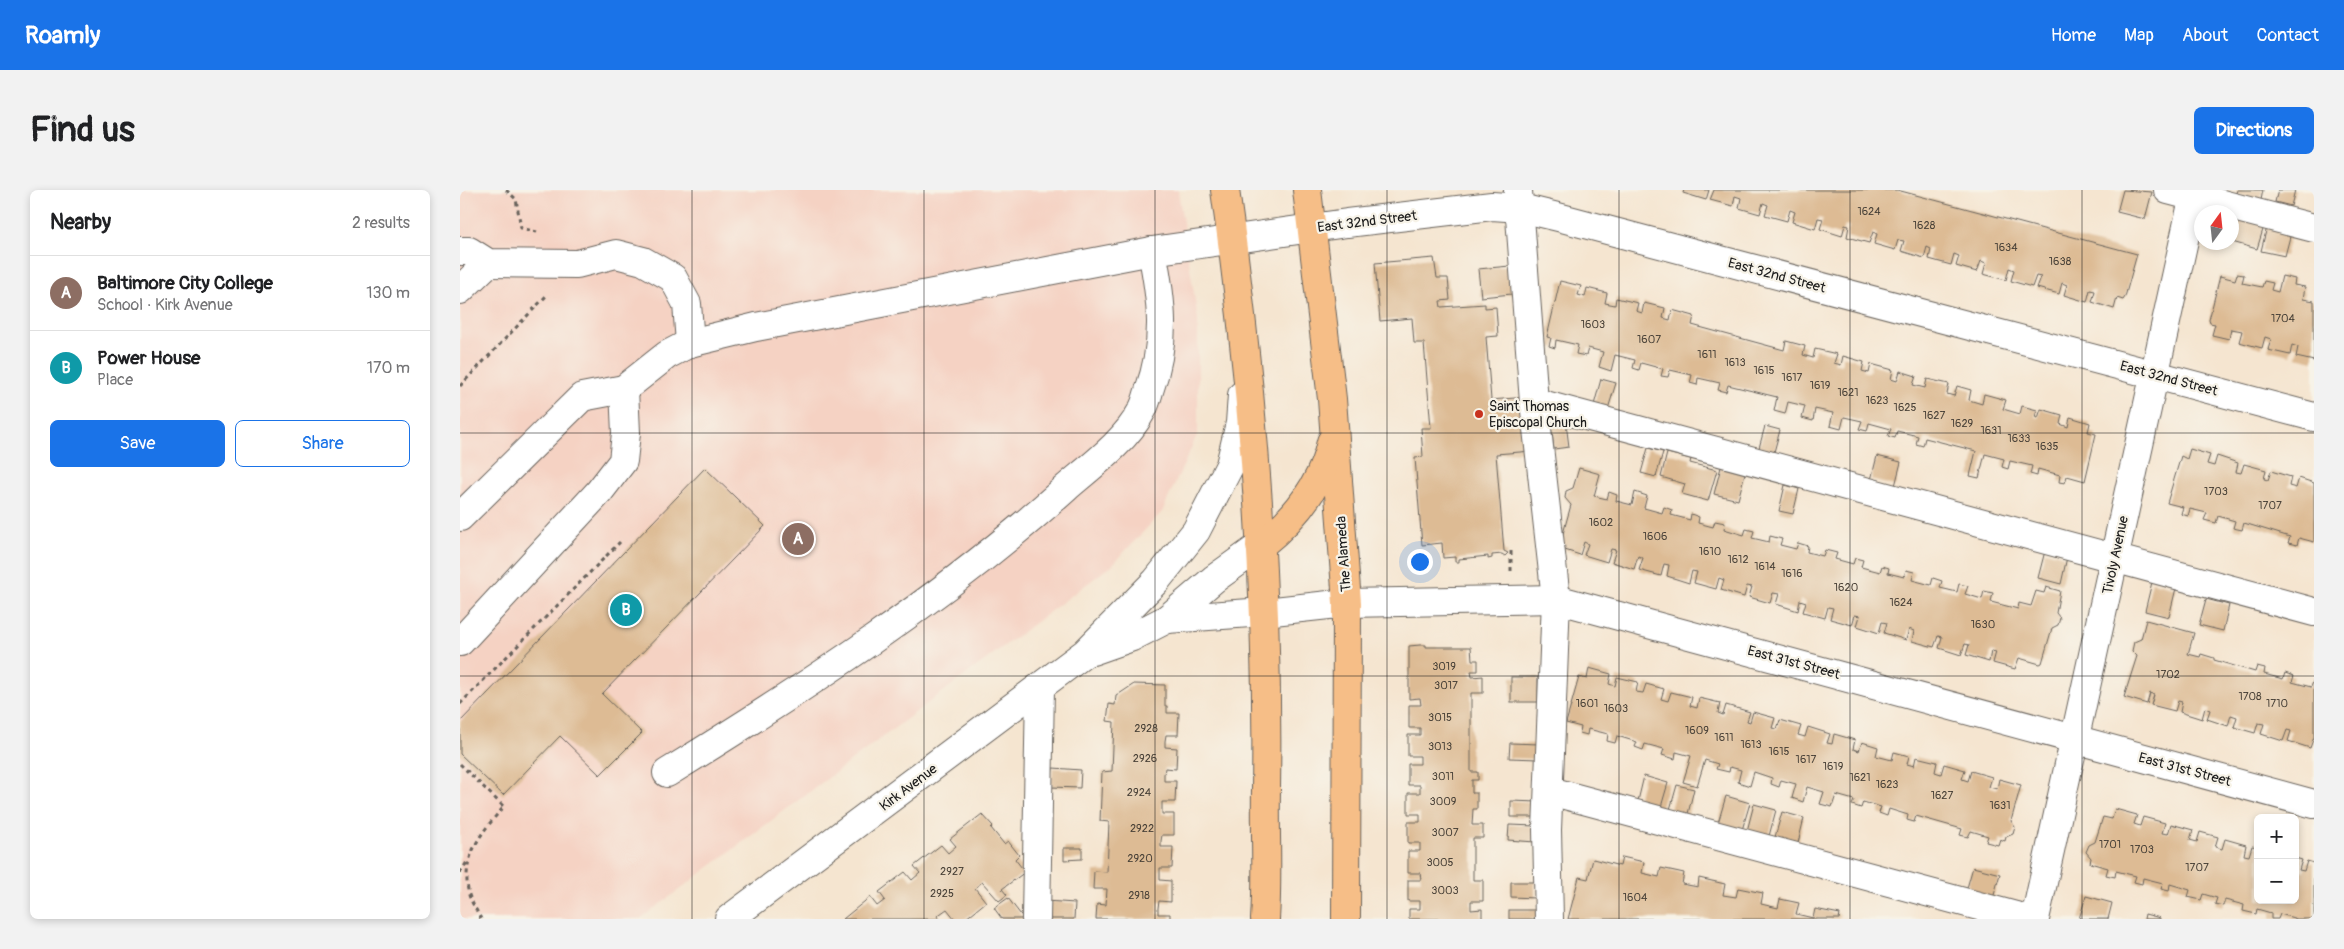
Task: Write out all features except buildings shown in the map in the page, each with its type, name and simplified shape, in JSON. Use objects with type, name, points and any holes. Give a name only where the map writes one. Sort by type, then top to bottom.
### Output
[{"type":"main road","points":[[1226,190],[1233,240],[1254,454],[1264,612],[1267,686],[1265,919]]},
{"type":"main road","name":"The Alameda","points":[[1307,190],[1334,428],[1347,603],[1346,919]]},
{"type":"main road","points":[[1260,546],[1294,516],[1304,502],[1324,467],[1334,428]]},
{"type":"street","points":[[2185,192],[2314,228]]},
{"type":"street","name":"Tivoly Avenue","points":[[2035,919],[2156,374],[2185,192]]},
{"type":"street","name":"East 32nd Street","points":[[624,389],[667,355],[690,343],[756,327],[1152,252],[1312,228],[1492,206],[1519,199],[2314,417]]},
{"type":"street","points":[[1519,199],[1534,402],[1556,599],[1548,830],[1549,919]]},
{"type":"street","points":[[460,251],[469,251],[488,263],[577,264],[616,254],[644,261],[673,278],[687,304],[690,343]]},
{"type":"street","points":[[667,773],[772,708],[915,611],[1019,530],[1119,441],[1141,413],[1154,378],[1160,350],[1163,322],[1161,296],[1152,252]]},
{"type":"street","points":[[460,290],[488,263]]},
{"type":"street","name":"Kirk Avenue","points":[[729,919],[1086,653],[1156,582],[1184,549],[1206,515],[1230,465],[1240,423],[1243,336]]},
{"type":"street","points":[[460,517],[582,397],[624,389],[626,433],[623,461],[599,492],[460,642]]},
{"type":"street","points":[[1534,402],[2314,612]]},
{"type":"street","name":"Kirk Avenue","points":[[1086,653],[1132,637],[1167,619],[1214,579],[1260,546]]},
{"type":"street","name":"East 31st Street","points":[[1264,612],[1347,603],[1556,599],[2314,804]]},
{"type":"street","name":"Kirk Avenue","points":[[1167,619],[1264,612]]},
{"type":"street","points":[[1036,919],[1040,687]]},
{"type":"street","points":[[1550,791],[2028,919]]},
{"type":"path","points":[[460,704],[620,542]]},
{"type":"path","points":[[1511,549],[1511,579]]},
{"type":"path","points":[[460,764],[504,807],[481,832],[460,873]]},
{"type":"path","points":[[467,862],[468,892],[481,919]]},
{"type":"shaded area","points":[[460,190],[1178,190],[1198,320],[1198,433],[1162,512],[1112,565],[640,919],[460,919]]},
{"type":"place","name":"Saint Thomas Episcopal Church","points":[[1479,414]]},
{"type":"place","name":"Baltimore City College","points":[[798,539]]},
{"type":"place","name":"Power House","points":[[626,610]]}]
